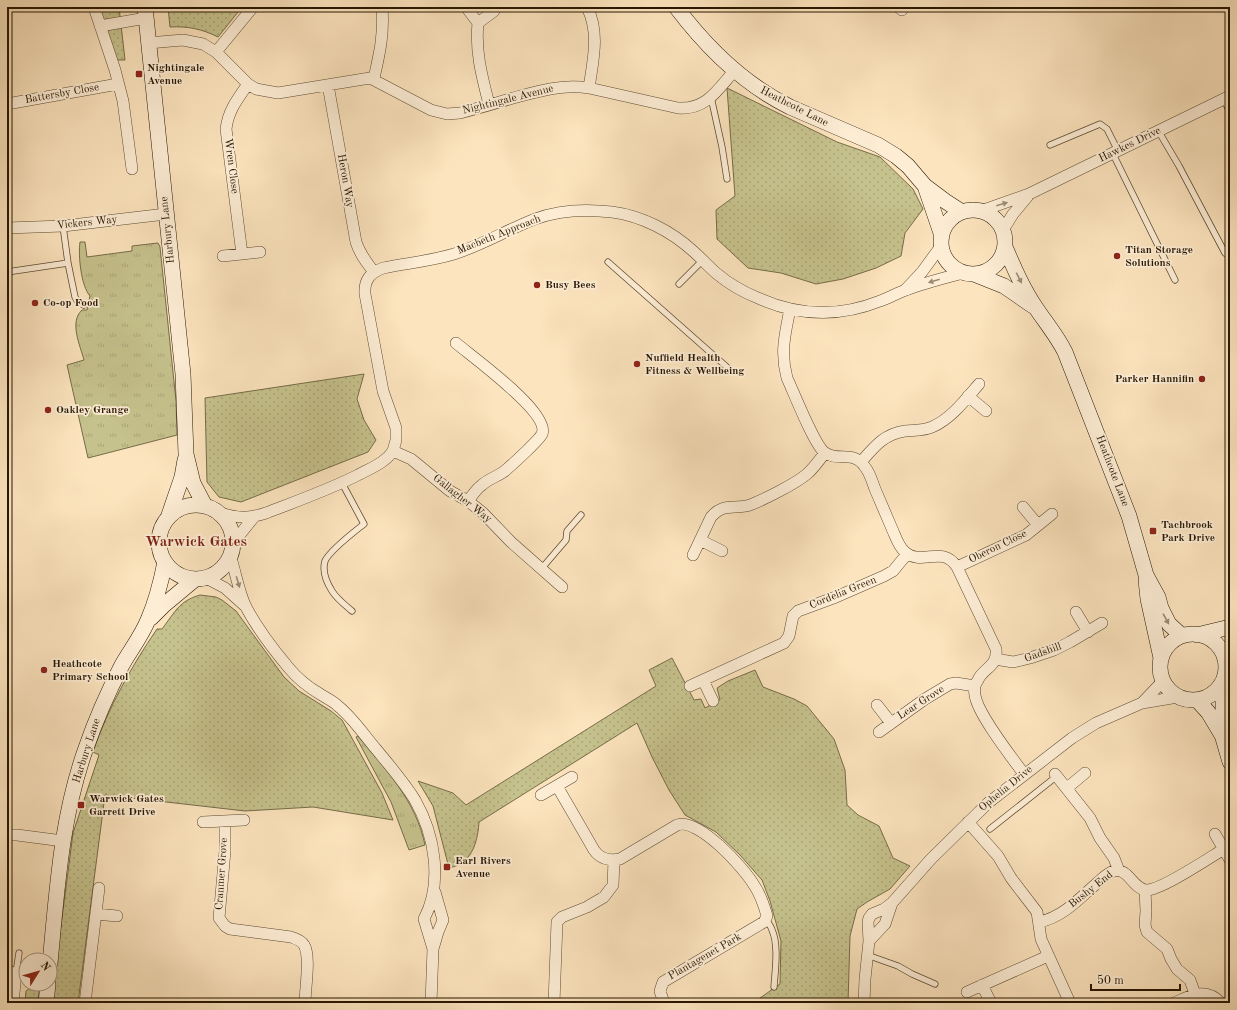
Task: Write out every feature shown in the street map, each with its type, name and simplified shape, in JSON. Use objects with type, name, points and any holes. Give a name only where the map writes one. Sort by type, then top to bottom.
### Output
[{"type":"street","points":[[94,7],[123,101],[132,170]]},
{"type":"street","points":[[216,52],[253,7]]},
{"type":"street","points":[[148,43],[191,41],[203,44],[216,52],[248,84],[256,89],[278,94],[374,78],[383,37],[382,7]]},
{"type":"street","points":[[466,7],[478,23],[477,33],[479,62],[490,104]]},
{"type":"street","points":[[587,7],[595,29],[589,88]]},
{"type":"street","name":"Heathcote Lane","points":[[676,7],[704,41],[752,84],[776,100],[878,146],[896,156],[908,166],[925,186],[945,202],[962,212]]},
{"type":"street","points":[[478,23],[494,11]]},
{"type":"street","points":[[100,26],[145,12]]},
{"type":"street","name":"Harbury Lane","points":[[145,12],[183,374],[186,454],[193,483],[205,506]]},
{"type":"street","name":"Nightingale Avenue","points":[[374,78],[431,110],[454,114],[548,88],[571,86],[589,88],[678,108],[698,106],[711,97],[735,70]]},
{"type":"street","name":"Battersby Close","points":[[7,104],[118,84]]},
{"type":"street","name":"Wren Close","points":[[242,254],[226,129],[228,117],[232,107],[248,84]]},
{"type":"street","name":"Heron Way","points":[[328,85],[356,242],[360,252],[374,272]]},
{"type":"street","name":"Hawkes Drive","points":[[981,211],[1029,194],[1159,132],[1227,97]]},
{"type":"street","name":"Heathcote Lane","points":[[925,186],[941,241]]},
{"type":"street","name":"Hawkes Drive","points":[[1003,230],[1029,194]]},
{"type":"street","points":[[971,210],[981,211],[991,216],[1003,230],[1005,247],[1001,258],[995,266],[986,272],[969,274],[953,268],[942,252],[941,241],[946,226],[953,217],[962,212],[971,210]]},
{"type":"street","name":"Macbeth Approach","points":[[374,272],[383,268],[454,254],[483,243],[536,219],[564,212],[587,211],[614,213],[648,222],[670,233],[703,260],[724,280],[740,290],[773,305],[790,310],[840,312],[880,302],[906,290],[969,274]]},
{"type":"street","name":"Vickers Way","points":[[7,228],[63,226],[166,214]]},
{"type":"street","name":"Macbeth Approach","points":[[906,290],[922,272],[941,241]]},
{"type":"street","name":"Heathcote Lane","points":[[1005,247],[1013,266],[1036,308],[1060,341],[1071,364],[1133,526],[1146,575],[1158,597],[1161,608],[1169,624],[1182,636]]},
{"type":"street","points":[[223,256],[260,252]]},
{"type":"street","points":[[374,272],[365,282],[365,294],[383,391],[396,428],[396,440],[390,456],[382,462],[342,483],[304,499],[254,517],[235,516],[220,513],[205,506],[187,506],[179,509],[169,515],[159,534],[160,550],[165,562],[180,576],[200,579],[225,588],[246,606],[287,667],[309,687],[337,705],[346,714],[407,788],[422,815],[428,831],[434,861],[434,890],[429,910],[424,919],[433,949]]},
{"type":"street","name":"Heathcote Lane","points":[[969,274],[1004,286],[1036,308]]},
{"type":"street","points":[[790,310],[783,348],[785,369],[787,378],[817,442],[825,453],[834,457],[853,457],[861,462],[866,468],[896,539],[907,554],[914,558],[943,556],[950,558],[957,567],[996,649],[995,659],[987,670],[979,677],[975,686],[976,699],[984,716],[1005,749],[1024,774]]},
{"type":"street","points":[[456,343],[523,398],[536,412],[542,426],[542,434],[534,443],[502,473],[481,485],[468,502]]},
{"type":"street","points":[[861,462],[876,444],[890,435],[900,432],[926,429],[940,423],[948,417],[979,384]]},
{"type":"street","points":[[968,396],[986,410]]},
{"type":"street","name":"Gallagher Way","points":[[393,451],[411,459],[450,491],[483,513],[511,542],[562,586]]},
{"type":"street","points":[[693,555],[710,517],[714,513],[725,507],[748,505],[791,484],[807,473],[825,453]]},
{"type":"street","name":"Harbury Lane","points":[[169,515],[182,477],[186,454]]},
{"type":"street","name":"Oberon Close","points":[[1024,507],[1038,525]]},
{"type":"street","points":[[220,513],[232,535],[232,552],[246,606]]},
{"type":"street","name":"Oberon Close","points":[[957,567],[1022,537],[1052,514]]},
{"type":"street","points":[[200,579],[214,575],[220,571],[232,552],[236,538],[254,517]]},
{"type":"street","points":[[700,540],[722,551]]},
{"type":"street","name":"Cordelia Green","points":[[690,686],[784,643],[788,636],[793,616],[798,611],[836,597],[884,576],[893,571],[907,554]]},
{"type":"street","name":"Harbury Lane","points":[[51,952],[63,841],[70,804],[83,756],[99,714],[123,664],[148,622],[158,592],[165,562]]},
{"type":"street","points":[[1146,575],[1148,599],[1161,658],[1160,670],[1163,681],[1169,690],[1178,697],[1188,700],[1197,700],[1210,696],[1223,681]]},
{"type":"street","name":"Harbury Lane","points":[[148,622],[164,605],[200,579]]},
{"type":"street","points":[[1076,612],[1088,632]]},
{"type":"street","name":"Gadshill","points":[[995,659],[1013,662],[1054,650],[1102,623]]},
{"type":"street","points":[[1161,658],[1171,643],[1182,636],[1197,635],[1230,627]]},
{"type":"street","points":[[1197,635],[1206,637],[1217,645],[1227,656],[1226,670],[1223,681],[1224,738],[1230,762]]},
{"type":"street","points":[[703,680],[712,701]]},
{"type":"street","name":"Ophelia Drive","points":[[1142,703],[1163,681]]},
{"type":"street","name":"Lear Grove","points":[[879,732],[925,699],[950,684],[956,683],[975,686]]},
{"type":"street","name":"Ophelia Drive","points":[[864,1003],[869,941],[869,918],[872,914],[884,909],[892,903],[968,822],[988,803],[1024,774],[1084,730],[1109,717],[1142,703],[1178,697]]},
{"type":"street","points":[[1197,700],[1208,712],[1224,738]]},
{"type":"street","name":"Lear Grove","points":[[877,705],[891,723]]},
{"type":"street","points":[[1067,788],[1086,773]]},
{"type":"street","points":[[1056,775],[1090,818],[1100,838],[1114,858],[1119,871]]},
{"type":"street","points":[[541,795],[572,777]]},
{"type":"street","points":[[556,786],[596,854],[605,859],[614,860],[625,856],[677,825],[688,824],[721,845],[749,876],[760,896],[766,913],[766,919]]},
{"type":"street","name":"Cranmer Grove","points":[[203,822],[244,820]]},
{"type":"street","name":"Cranmer Grove","points":[[225,821],[225,851],[219,918],[225,926],[230,929],[291,936],[304,944],[308,956],[305,1003]]},
{"type":"street","points":[[968,822],[998,856],[1011,878],[1035,909],[1038,916],[1041,939],[1070,1003]]},
{"type":"street","points":[[1215,834],[1230,860]]},
{"type":"street","points":[[7,835],[63,841]]},
{"type":"street","points":[[1196,994],[1190,980],[1177,969],[1170,959],[1167,949],[1147,932],[1145,925],[1145,890],[1157,888],[1224,849]]},
{"type":"street","points":[[554,1003],[557,922],[562,917],[604,898],[613,886],[614,860]]},
{"type":"street","name":"Bushy End","points":[[1039,922],[1057,916],[1105,876],[1112,872],[1119,871],[1128,876],[1136,886],[1145,890]]},
{"type":"street","points":[[85,1003],[99,888]]},
{"type":"street","points":[[431,1003],[433,949],[443,920],[434,890]]},
{"type":"street","name":"Ophelia Drive","points":[[869,941],[885,924],[892,903]]},
{"type":"street","points":[[96,914],[117,916]]},
{"type":"street","name":"Plantagenet Park","points":[[664,1003],[660,990],[663,982],[757,927],[766,919]]},
{"type":"street","points":[[967,992],[1048,956]]},
{"type":"street","points":[[12,972],[14,1003]]},
{"type":"street","points":[[982,985],[991,1003]]},
{"type":"street","points":[[46,1003],[47,992]]},
{"type":"street","points":[[1174,1003],[1196,994],[1212,995],[1221,1003]]},
{"type":"lane","points":[[711,97],[722,147],[727,179]]},
{"type":"lane","points":[[1227,97],[1230,113]]},
{"type":"lane","points":[[1050,145],[1100,124],[1107,129],[1115,153],[1175,280]]},
{"type":"lane","points":[[1159,132],[1179,166],[1225,253]]},
{"type":"lane","points":[[63,226],[68,263],[76,300],[84,305]]},
{"type":"lane","points":[[679,284],[703,260]]},
{"type":"lane","points":[[608,262],[728,368]]},
{"type":"lane","points":[[7,272],[68,263]]},
{"type":"lane","points":[[342,483],[364,524],[330,554],[325,562],[324,571],[326,580],[332,591],[352,611]]},
{"type":"lane","points":[[542,568],[566,540],[568,531],[581,515]]},
{"type":"lane","points":[[990,829],[1056,775]]},
{"type":"lane","points":[[766,919],[775,938],[776,967],[774,987]]},
{"type":"lane","points":[[867,955],[898,966],[935,984]]},
{"type":"lane","points":[[12,972],[18,956]]},
{"type":"green space","points":[[99,7],[119,7],[125,60],[116,60]]},
{"type":"green space","points":[[168,7],[242,7],[218,37],[195,29],[170,27]]},
{"type":"green space","points":[[727,88],[837,142],[880,157],[913,189],[923,209],[905,233],[901,256],[876,268],[843,279],[816,284],[781,273],[748,268],[717,239],[716,210],[735,196]]},
{"type":"green space","points":[[80,242],[85,242],[87,257],[132,251],[132,246],[158,243],[160,247],[176,401],[177,435],[88,458],[67,365],[84,360],[78,341],[76,321],[82,310],[87,310],[90,296],[82,278],[79,255]]},
{"type":"green space","points":[[364,374],[357,399],[364,420],[376,440],[368,452],[241,502],[219,497],[207,482],[205,398]]},
{"type":"green space","points":[[200,595],[216,597],[236,611],[284,677],[299,691],[331,711],[342,720],[382,793],[393,820],[313,807],[245,811],[105,795],[78,1003],[51,1003],[52,992],[58,992],[58,952],[73,833],[99,755],[93,752],[113,704],[138,658],[157,629],[162,629],[174,612],[187,600]]},
{"type":"green space","points":[[672,658],[694,700],[701,699],[705,708],[720,700],[717,688],[728,681],[755,670],[763,687],[794,699],[807,706],[834,739],[845,770],[847,805],[858,815],[879,826],[893,858],[910,866],[890,889],[857,909],[850,936],[848,1003],[753,1003],[780,984],[781,941],[770,901],[762,880],[740,855],[716,832],[685,815],[669,790],[637,723],[479,822],[477,838],[470,854],[462,863],[449,868],[433,806],[418,781],[453,793],[466,805],[656,686],[649,670]]},
{"type":"green space","points":[[358,736],[399,787],[407,800],[421,829],[425,845],[409,850],[391,802],[356,737]]},
{"type":"green space","points":[[26,992],[39,992],[38,1003],[25,1003]]},
{"type":"place","name":"Nightingale Avenue","points":[[139,74]]},
{"type":"place","name":"Titan Storage Solutions","points":[[1117,256]]},
{"type":"place","name":"Busy Bees","points":[[537,285]]},
{"type":"place","name":"Co-op Food","points":[[35,303]]},
{"type":"place","name":"Nuffield Health Fitness & Wellbeing","points":[[637,364]]},
{"type":"place","name":"Parker Hannifin","points":[[1202,379]]},
{"type":"place","name":"Oakley Grange","points":[[48,410]]},
{"type":"place","name":"Tachbrook Park Drive","points":[[1153,531]]},
{"type":"place","name":"Heathcote Primary School","points":[[44,670]]},
{"type":"place","name":"Warwick Gates Garrett Drive","points":[[81,805]]},
{"type":"place","name":"Earl Rivers Avenue","points":[[447,867]]},
{"type":"district","name":"Warwick Gates","points":[[196,542]]}]
